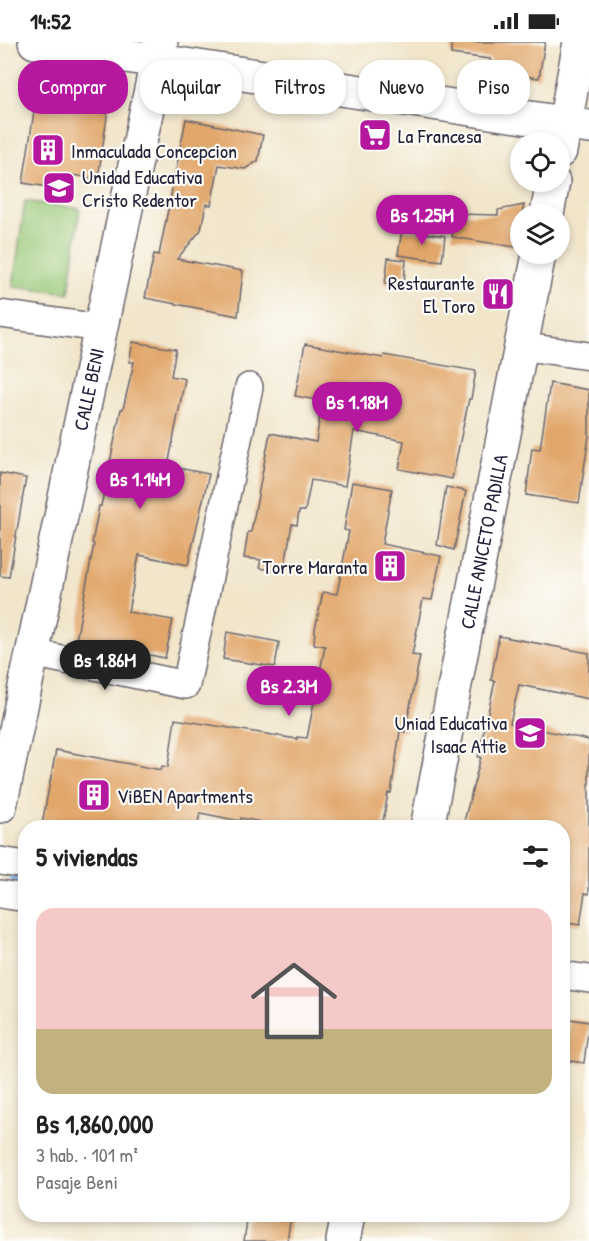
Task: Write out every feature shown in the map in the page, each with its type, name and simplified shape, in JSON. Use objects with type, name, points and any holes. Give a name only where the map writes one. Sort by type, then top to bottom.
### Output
[{"type":"main road","points":[[36,42],[159,51],[571,134],[580,42]]},
{"type":"main road","name":"CALLE BENI","points":[[0,806],[159,51]]},
{"type":"main road","name":"CALLE ANICETO PADILLA","points":[[429,820],[537,264]]},
{"type":"main road","points":[[343,1241],[347,1222]]},
{"type":"street","points":[[0,314],[100,328]]},
{"type":"street","points":[[520,345],[589,356]]},
{"type":"street","points":[[32,653],[186,686],[249,387]]},
{"type":"street","points":[[0,861],[18,864]]},
{"type":"street","points":[[0,894],[18,897]]},
{"type":"street","points":[[570,976],[589,979]]},
{"type":"green space","points":[[25,201],[80,209],[69,293],[13,286]]},
{"type":"building","points":[[451,42],[545,42],[539,78],[530,77],[530,60],[490,60],[451,54]]},
{"type":"building","name":"Inmaculada Concepcion","points":[[34,114],[107,114],[98,179],[65,174],[62,189],[23,183]]},
{"type":"building","points":[[186,119],[263,135],[258,161],[245,169],[219,165],[211,205],[206,204],[201,230],[177,259],[243,271],[238,316],[145,298],[154,254],[159,255]]},
{"type":"building","points":[[510,208],[510,246],[452,237],[456,214],[498,215],[498,210]]},
{"type":"building","points":[[402,230],[445,236],[442,261],[398,255]]},
{"type":"building","points":[[388,258],[406,260],[404,281],[385,284]]},
{"type":"building","points":[[133,342],[176,349],[171,376],[185,379],[168,466],[209,474],[188,565],[139,555],[128,612],[173,620],[165,658],[120,649],[119,655],[75,646],[99,506],[101,506],[121,409],[123,409],[134,362],[129,362]]},
{"type":"building","points":[[305,344],[476,371],[452,479],[399,469],[404,441],[354,431],[345,486],[311,480],[305,511],[299,511],[297,525],[292,524],[284,572],[259,568],[261,560],[244,558],[270,433],[316,442],[322,401],[295,396]]},
{"type":"building","points":[[550,383],[589,390],[589,436],[579,503],[526,495],[532,448],[540,449]]},
{"type":"building","points":[[0,473],[26,478],[9,577],[0,576]]},
{"type":"building","points":[[352,482],[392,489],[382,544],[441,556],[432,600],[423,599],[412,655],[420,656],[405,732],[400,731],[391,793],[388,793],[383,820],[251,820],[241,818],[235,820],[200,813],[199,820],[43,820],[56,750],[161,770],[162,766],[168,767],[175,719],[297,739],[297,737],[307,738],[325,646],[314,644],[315,629],[323,592],[337,594],[349,531],[344,530]]},
{"type":"building","points":[[446,487],[466,491],[454,550],[437,545]]},
{"type":"building","points":[[227,632],[279,642],[275,667],[223,659]]},
{"type":"building","points":[[499,636],[589,653],[589,699],[519,685],[510,723],[589,740],[589,894],[585,893],[580,925],[570,923],[570,820],[464,820],[481,757],[478,757],[495,681],[491,680]]},
{"type":"building","points":[[570,1019],[589,1022],[584,1063],[570,1061]]},
{"type":"building","points":[[247,1222],[290,1222],[287,1241],[244,1241]]},
{"type":"waterway","points":[[12,878],[18,879]]},
{"type":"place","name":"La Francesa","points":[[375,135]]},
{"type":"place","name":"Inmaculada Concepcion","points":[[48,150]]},
{"type":"place","name":"Unidad Educativa Cristo Redentor","points":[[59,188]]},
{"type":"place","name":"Restaurante El Toro","points":[[498,294]]},
{"type":"place","name":"Torre Maranta","points":[[390,566]]},
{"type":"place","name":"Uniad Educativa Isaac Attie","points":[[530,733]]},
{"type":"place","name":"ViBEN Apartments","points":[[94,795]]}]
